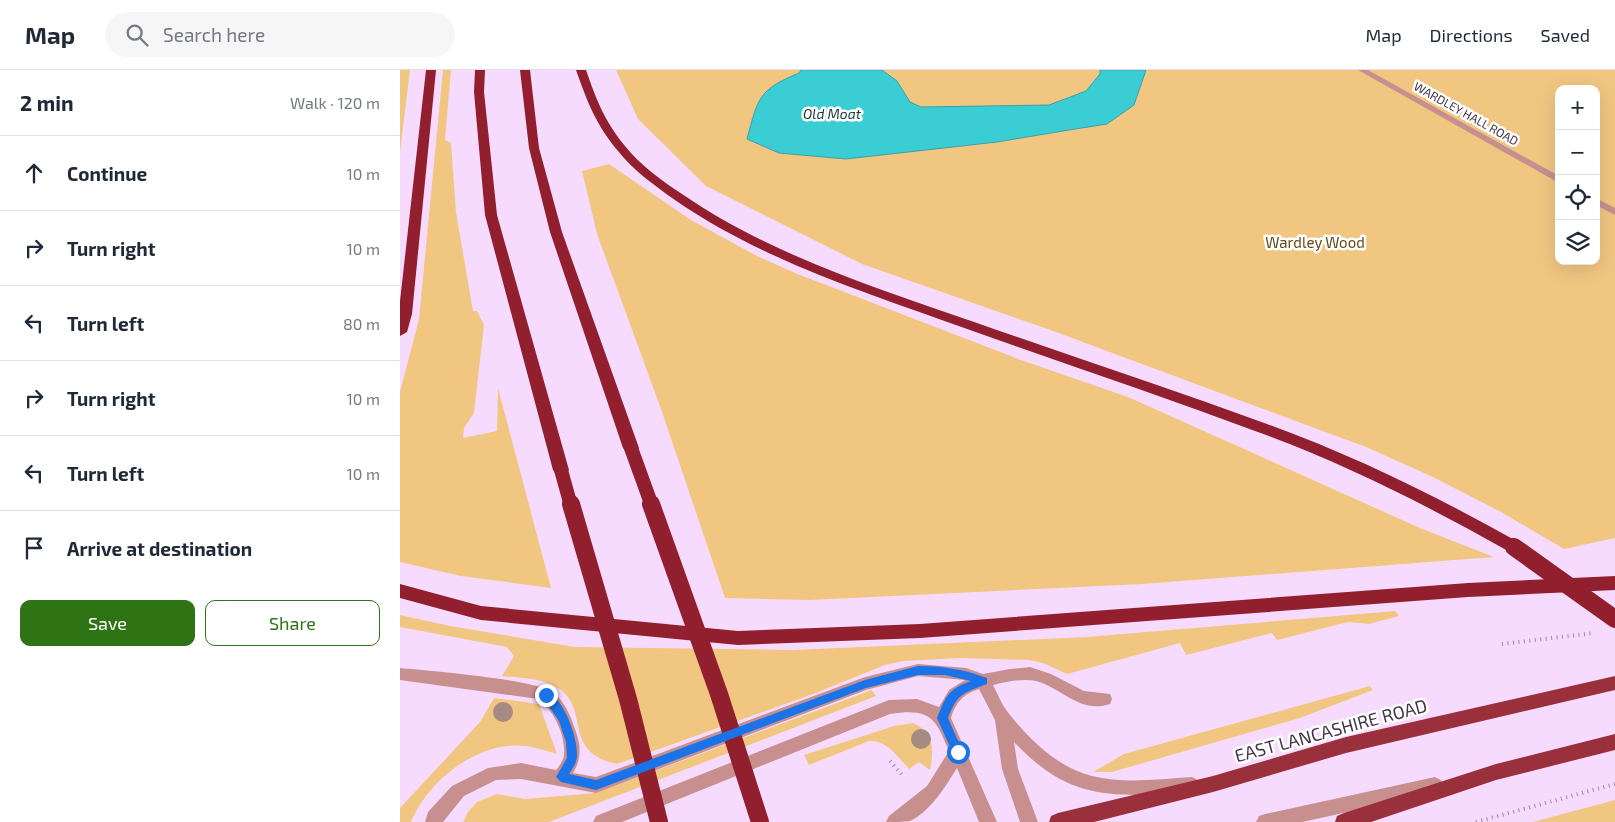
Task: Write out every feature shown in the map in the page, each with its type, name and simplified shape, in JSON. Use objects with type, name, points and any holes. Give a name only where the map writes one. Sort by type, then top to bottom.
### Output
[{"type":"highway","points":[[400,332],[404,314],[431,70]]},
{"type":"highway","points":[[480,70],[479,92],[491,215],[561,470],[628,699],[659,822]]},
{"type":"highway","points":[[526,70],[534,148],[556,232],[712,676],[760,822]]},
{"type":"highway","points":[[582,70],[590,99],[597,115],[628,156],[678,197],[749,238],[812,267],[875,292],[1263,428],[1345,460],[1426,498],[1514,547],[1581,592],[1615,619]]},
{"type":"highway","points":[[400,591],[481,613],[738,638],[920,631],[1468,590],[1615,583]]},
{"type":"highway","name":"EAST LANCASHIRE ROAD","points":[[1058,822],[1214,784],[1346,745],[1615,683]]},
{"type":"highway","points":[[1344,822],[1496,772],[1615,742]]},
{"type":"lane","name":"WARDLEY HALL ROAD","points":[[1362,70],[1555,178]]},
{"type":"lane","points":[[1600,203],[1615,212]]},
{"type":"lane","points":[[434,822],[434,818],[458,790],[494,773],[521,771],[596,785],[865,684],[918,670],[966,674],[983,681],[1003,719],[1050,765],[1064,774],[1101,787],[1214,784]]},
{"type":"lane","points":[[942,718],[950,698],[960,689],[983,681],[1021,673],[1035,674],[1090,701],[1104,700]]},
{"type":"lane","points":[[400,674],[526,690],[546,695],[554,703],[563,719],[572,742],[572,759],[561,777]]},
{"type":"lane","points":[[602,822],[889,707],[910,703],[927,708],[942,718],[988,822]]},
{"type":"lane","points":[[1003,719],[1010,769],[1029,822]]},
{"type":"lane","points":[[895,822],[914,808],[932,790],[958,752]]},
{"type":"lane","points":[[1265,822],[1496,772]]},
{"type":"path","points":[[1502,644],[1555,639],[1597,632]]},
{"type":"path","points":[[890,761],[902,775]]},
{"type":"path","points":[[1476,822],[1615,784]]},
{"type":"green space","points":[[400,70],[410,70],[400,152]]},
{"type":"green space","points":[[443,70],[451,70],[445,140],[451,143],[456,212],[473,311],[477,311],[484,325],[474,413],[464,428],[463,438],[497,431],[498,388],[551,588],[461,576],[400,562],[400,392],[419,319]]},
{"type":"green space","name":"Wardley Wood","points":[[616,70],[1615,70],[1615,538],[1564,549],[1501,512],[1433,477],[1366,447],[1053,331],[862,264],[706,186],[638,119]]},
{"type":"green space","points":[[609,164],[691,220],[757,256],[795,273],[1021,360],[1128,397],[1420,528],[1494,557],[1142,584],[809,600],[725,598],[661,409],[597,234],[582,171]]},
{"type":"green space","points":[[1395,611],[1399,616],[1369,624],[1348,622],[1277,640],[1272,633],[1186,655],[1180,643],[1067,674],[1043,663],[1029,660],[960,658],[904,661],[885,665],[813,694],[617,764],[600,758],[589,750],[582,740],[573,707],[568,697],[558,688],[538,680],[502,676],[514,656],[507,647],[400,627],[400,615],[450,626],[575,647],[794,650],[1087,637]]},
{"type":"green space","points":[[1370,686],[1373,690],[1300,718],[1112,772],[1093,772],[1124,754]]},
{"type":"green space","points":[[872,690],[876,696],[549,822],[463,822],[468,812],[477,802],[497,794],[525,799],[596,793]]},
{"type":"green space","points":[[494,698],[539,704],[557,754],[527,746],[509,746],[491,749],[474,756],[443,777],[419,806],[411,822],[400,822],[400,808],[480,722]]},
{"type":"green space","points":[[913,723],[925,731],[929,737],[932,749],[930,770],[919,762],[909,769],[891,750],[875,741],[869,741],[809,765],[804,755],[894,726]]},
{"type":"green space","points":[[1615,800],[1615,822],[1533,822]]},
{"type":"water","name":"Old Moat","points":[[801,70],[882,70],[897,81],[910,102],[921,107],[1049,105],[1086,91],[1100,74],[1100,70],[1146,70],[1134,105],[1107,124],[997,142],[846,159],[779,153],[747,139],[757,105],[762,97],[775,85],[799,73]]},
{"type":"route","points":[[546,695],[554,703],[563,719],[572,742],[572,759],[561,777],[596,785],[865,684],[918,670],[966,674],[983,681],[960,689],[950,698],[942,718],[958,752]]}]
